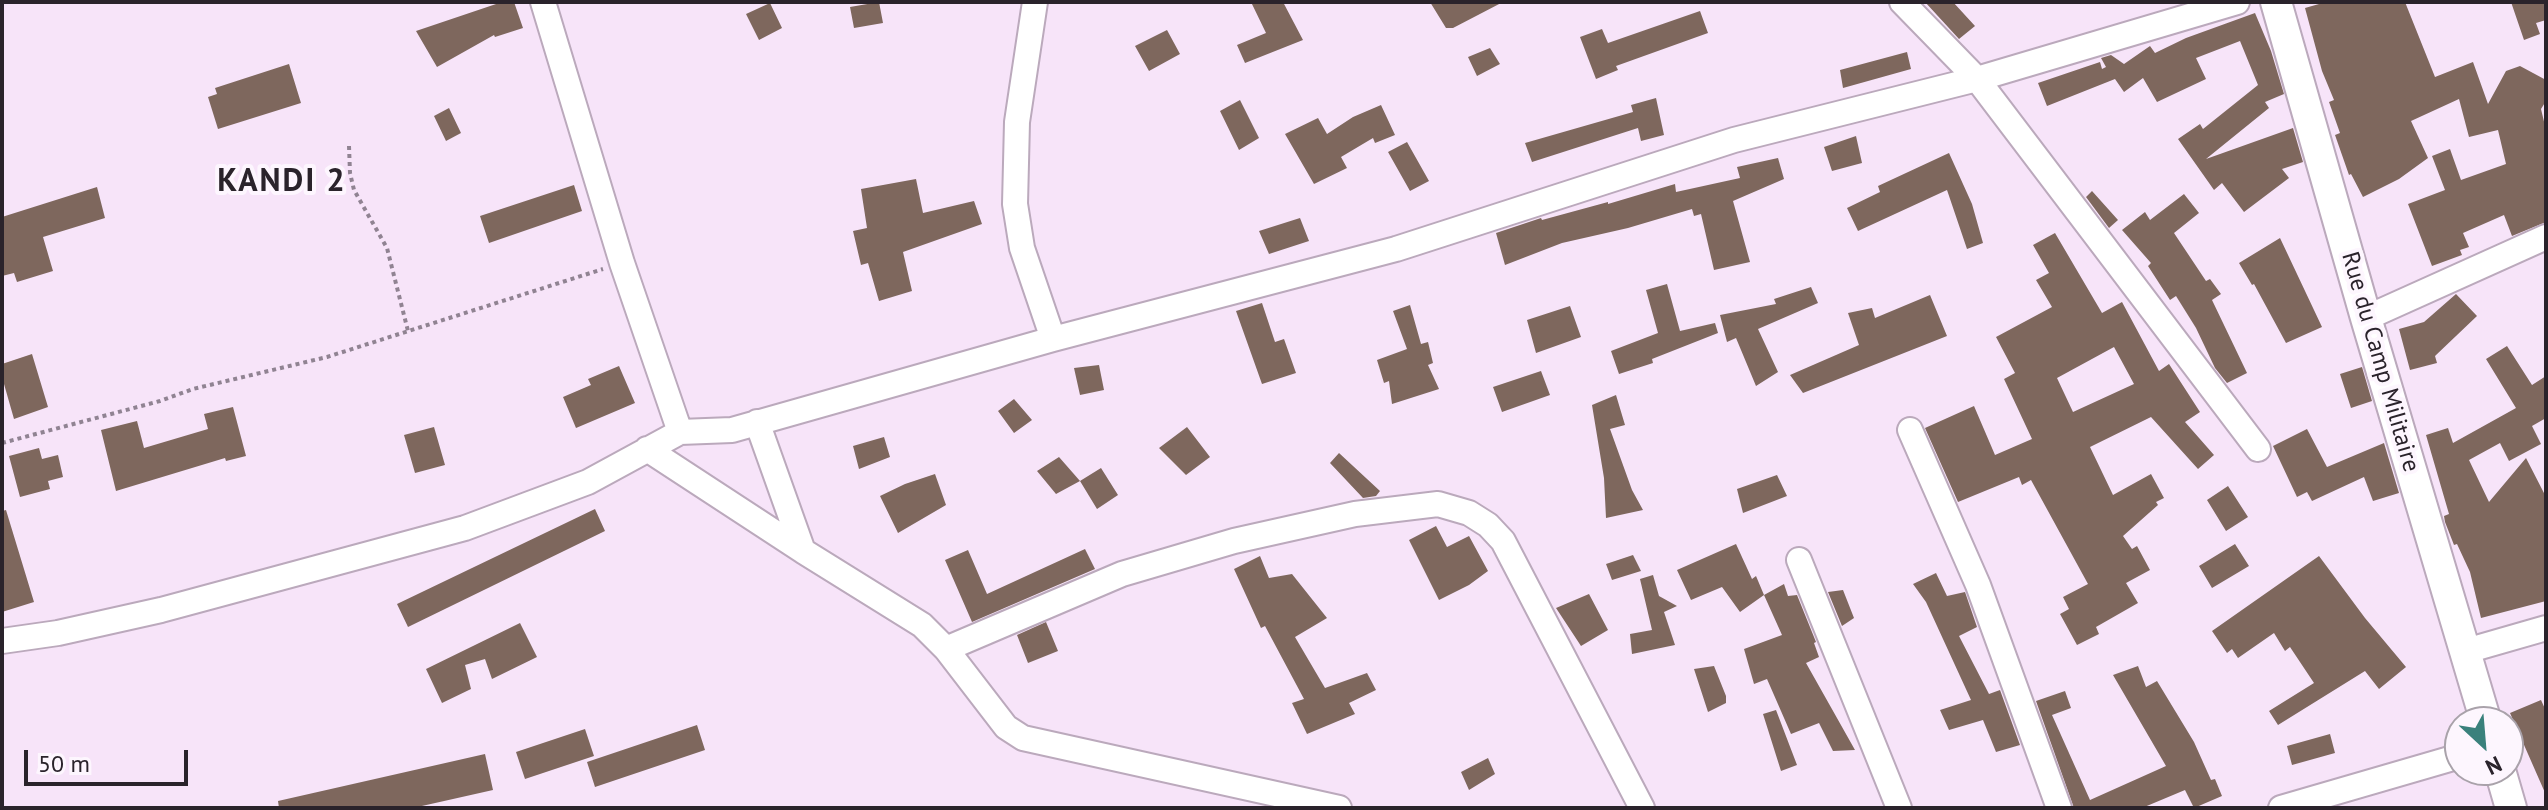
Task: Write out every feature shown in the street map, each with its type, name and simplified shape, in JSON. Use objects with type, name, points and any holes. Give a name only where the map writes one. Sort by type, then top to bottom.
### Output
[{"type":"street","points":[[543,2],[622,263],[680,432]]},
{"type":"street","points":[[1035,2],[1017,122],[1015,204],[1022,248],[1053,339]]},
{"type":"street","points":[[1902,2],[1977,79],[2258,449]]},
{"type":"street","points":[[2,641],[58,633],[161,610],[465,528],[588,482],[680,432],[732,430],[1053,339],[1396,249],[1734,140],[1977,79],[2237,2]]},
{"type":"street","name":"Rue du Camp Militaire","points":[[2276,2],[2481,706]]},
{"type":"street","points":[[2366,318],[2546,237]]},
{"type":"street","points":[[757,422],[803,551]]},
{"type":"street","points":[[1910,430],[1978,585],[2059,808]]},
{"type":"street","points":[[647,449],[922,625],[946,649],[1006,727],[1023,738],[1339,808]]},
{"type":"street","points":[[946,649],[1136,569],[1234,541],[1355,514],[1438,504],[1469,513],[1488,525],[1503,541],[1642,808]]},
{"type":"street","points":[[1799,560],[1899,808]]},
{"type":"street","points":[[2466,651],[2546,628]]},
{"type":"street","points":[[2281,808],[2444,761]]},
{"type":"street","points":[[2505,786],[2511,808]]},
{"type":"path","points":[[349,146],[354,190],[387,248],[408,331]]},
{"type":"path","points":[[2,443],[193,389],[327,357],[622,263]]},
{"type":"building","points":[[502,2],[514,2],[523,28],[494,35],[437,67],[416,31]]},
{"type":"building","points":[[879,2],[883,23],[854,28],[850,7]]},
{"type":"building","points":[[1251,2],[1283,2],[1303,40],[1245,63],[1237,45],[1266,33]]},
{"type":"building","points":[[1430,2],[1503,2],[1453,28],[1446,28]]},
{"type":"building","points":[[1925,2],[1953,2],[1975,26],[1959,39]]},
{"type":"building","points":[[2326,2],[2405,2],[2435,77],[2473,62],[2488,104],[2506,71],[2520,66],[2546,80],[2546,101],[2541,109],[2546,130],[2546,222],[2512,236],[2504,215],[2463,233],[2469,247],[2460,250],[2462,255],[2432,266],[2408,204],[2445,190],[2432,156],[2450,149],[2461,180],[2506,164],[2498,130],[2469,137],[2459,99],[2411,121],[2428,158],[2399,179],[2363,197],[2349,175],[2335,135],[2340,133],[2329,102],[2334,100],[2322,71],[2305,8]]},
{"type":"building","points":[[2511,2],[2546,2],[2546,20],[2536,23],[2540,34],[2524,40]]},
{"type":"building","points":[[770,3],[782,28],[759,40],[746,14]]},
{"type":"building","points":[[1700,11],[1708,33],[1616,66],[1618,70],[1596,79],[1580,37],[1602,29],[1608,43]]},
{"type":"building","points":[[2255,13],[2284,94],[2265,102],[2269,108],[2206,159],[2293,128],[2303,162],[2282,169],[2289,178],[2244,212],[2222,183],[2214,190],[2178,139],[2200,124],[2203,129],[2258,85],[2240,41],[2196,58],[2206,79],[2157,102],[2143,78],[2124,92],[2115,79],[2047,106],[2038,83],[2100,62],[2102,69],[2106,67],[2101,58],[2111,55],[2124,64],[2150,46],[2155,53],[2186,38]]},
{"type":"building","points":[[1167,30],[1180,54],[1149,71],[1135,46]]},
{"type":"building","points":[[1490,48],[1500,64],[1477,76],[1468,57]]},
{"type":"building","points":[[1907,52],[1911,69],[1843,88],[1840,70]]},
{"type":"building","points":[[289,64],[301,103],[218,129],[208,97],[217,94],[215,88]]},
{"type":"building","points":[[1656,98],[1664,135],[1641,141],[1638,128],[1532,162],[1525,143],[1633,112],[1631,105]]},
{"type":"building","points":[[1240,100],[1259,138],[1239,150],[1220,111]]},
{"type":"building","points":[[1381,105],[1395,135],[1375,143],[1373,138],[1341,157],[1347,168],[1314,184],[1285,134],[1318,118],[1327,134],[1353,117]]},
{"type":"building","points":[[449,108],[461,133],[446,141],[434,116]]},
{"type":"building","points":[[1856,136],[1862,163],[1832,171],[1824,147]]},
{"type":"building","points":[[1407,142],[1429,181],[1410,191],[1388,152]]},
{"type":"building","points":[[1949,153],[1972,204],[1983,243],[1967,249],[1947,190],[1858,231],[1847,208],[1880,192],[1878,186]]},
{"type":"building","points":[[1778,158],[1784,179],[1733,201],[1750,262],[1714,270],[1701,214],[1694,216],[1692,209],[1562,243],[1505,265],[1496,233],[1541,218],[1608,204],[1675,184],[1676,192],[1740,178],[1737,167]]},
{"type":"building","points":[[916,179],[923,213],[974,201],[982,224],[903,252],[912,291],[879,301],[868,263],[861,265],[853,231],[867,228],[861,189]]},
{"type":"building","points":[[574,185],[582,211],[489,243],[480,216]]},
{"type":"building","points":[[97,187],[105,218],[43,237],[53,271],[17,282],[14,273],[2,276],[2,217]]},
{"type":"building","points":[[2092,191],[2118,220],[2109,228],[2086,197]]},
{"type":"building","points":[[2184,194],[2199,213],[2174,233],[2206,281],[2210,279],[2221,294],[2212,300],[2247,373],[2227,383],[2215,368],[2176,296],[2170,300],[2148,266],[2151,263],[2122,230],[2145,212],[2150,220]]},
{"type":"building","points":[[1300,218],[1309,241],[1269,254],[1259,231]]},
{"type":"building","points":[[2055,233],[2102,313],[2122,302],[2159,371],[2169,364],[2200,412],[2185,422],[2214,455],[2198,469],[2151,417],[2090,447],[2113,495],[2151,474],[2164,498],[2156,502],[2158,505],[2123,536],[2132,549],[2137,546],[2150,570],[2126,583],[2138,603],[2096,627],[2099,634],[2077,645],[2060,614],[2069,609],[2063,597],[2088,584],[2031,480],[2022,485],[2019,477],[1958,502],[1925,428],[1974,406],[1995,455],[2032,439],[2004,379],[2015,373],[1996,337],[2052,307],[2036,280],[2049,273],[2033,245]],"holes":[[[2114,347],[2134,384],[2073,412],[2057,378]]]},
{"type":"building","points":[[2280,238],[2322,327],[2286,343],[2239,263]]},
{"type":"building","points":[[1667,284],[1680,331],[1715,323],[1718,333],[1652,359],[1653,363],[1619,374],[1611,351],[1658,333],[1646,290]]},
{"type":"building","points":[[1811,287],[1818,303],[1758,329],[1778,372],[1756,386],[1736,338],[1727,342],[1720,315],[1776,304],[1774,299]]},
{"type":"building","points":[[2456,294],[2477,316],[2435,356],[2437,363],[2410,370],[2399,329],[2424,322]]},
{"type":"building","points":[[1930,295],[1947,336],[1803,393],[1790,375],[1859,345],[1848,313],[1872,308],[1875,318]]},
{"type":"building","points":[[1262,303],[1275,342],[1284,339],[1296,373],[1262,384],[1236,311]]},
{"type":"building","points":[[1410,305],[1421,344],[1428,342],[1433,363],[1428,365],[1439,389],[1392,404],[1389,381],[1384,383],[1377,360],[1407,349],[1393,311]]},
{"type":"building","points":[[1570,306],[1581,337],[1536,353],[1527,320]]},
{"type":"building","points":[[2507,346],[2532,385],[2546,376],[2546,418],[2532,426],[2541,444],[2509,461],[2500,443],[2469,460],[2489,502],[2526,458],[2546,497],[2546,601],[2481,618],[2470,572],[2445,522],[2444,516],[2449,514],[2426,435],[2448,428],[2453,443],[2516,408],[2486,359]]},
{"type":"building","points":[[32,354],[48,407],[14,419],[2,377],[2,364]]},
{"type":"building","points":[[1099,365],[1104,390],[1080,395],[1074,368]]},
{"type":"building","points":[[619,366],[635,403],[576,428],[563,397],[591,385],[588,379]]},
{"type":"building","points":[[2362,367],[2372,401],[2351,408],[2340,374]]},
{"type":"building","points":[[1541,371],[1550,395],[1502,412],[1493,387]]},
{"type":"building","points":[[1616,395],[1625,425],[1610,429],[1632,490],[1643,510],[1606,518],[1604,478],[1592,405]]},
{"type":"building","points":[[1014,399],[1032,420],[1014,433],[998,411]]},
{"type":"building","points":[[233,407],[246,456],[226,461],[225,458],[116,491],[101,430],[137,421],[144,448],[208,429],[204,414]]},
{"type":"building","points":[[434,427],[445,465],[415,473],[404,435]]},
{"type":"building","points":[[1187,427],[1210,457],[1186,475],[1159,448]]},
{"type":"building","points":[[2307,429],[2327,467],[2384,443],[2399,493],[2373,501],[2364,477],[2312,501],[2307,492],[2297,497],[2273,446]]},
{"type":"building","points":[[884,437],[890,457],[859,469],[853,446]]},
{"type":"building","points":[[39,448],[42,459],[58,455],[63,477],[48,481],[50,489],[20,497],[9,456]]},
{"type":"building","points":[[1339,453],[1380,491],[1376,496],[1363,498],[1330,463]]},
{"type":"building","points":[[1059,457],[1080,481],[1056,494],[1037,471]]},
{"type":"building","points":[[1101,468],[1118,495],[1097,509],[1080,481]]},
{"type":"building","points":[[935,474],[946,505],[898,533],[880,496]]},
{"type":"building","points":[[1777,475],[1787,496],[1743,513],[1737,489]]},
{"type":"building","points":[[2228,486],[2248,517],[2226,531],[2207,500]]},
{"type":"building","points":[[595,509],[605,531],[408,627],[397,604]]},
{"type":"building","points":[[6,510],[34,602],[2,612],[2,511]]},
{"type":"building","points":[[1436,526],[1447,547],[1469,536],[1488,571],[1439,600],[1409,540]]},
{"type":"building","points":[[1736,544],[1752,579],[1756,576],[1764,595],[1740,612],[1722,587],[1691,600],[1677,570]]},
{"type":"building","points":[[2235,544],[2249,566],[2212,588],[2199,566]]},
{"type":"building","points":[[1085,549],[1095,569],[972,622],[945,560],[968,550],[987,594]]},
{"type":"building","points":[[1633,555],[1641,571],[1612,580],[1606,564]]},
{"type":"building","points":[[1260,556],[1269,578],[1292,574],[1327,618],[1295,637],[1325,688],[1367,673],[1376,690],[1349,703],[1355,714],[1307,734],[1292,703],[1304,699],[1265,626],[1261,628],[1234,569]]},
{"type":"building","points":[[2319,556],[2406,667],[2379,689],[2365,671],[2278,725],[2269,711],[2314,683],[2290,647],[2285,651],[2274,633],[2238,658],[2232,649],[2227,653],[2212,631]]},
{"type":"building","points":[[1936,573],[1947,596],[1965,592],[1977,627],[1959,636],[1989,694],[2000,690],[2020,745],[1996,752],[1983,720],[1949,730],[1940,710],[1971,700],[1926,602],[1913,584]]},
{"type":"building","points":[[1653,575],[1659,596],[1677,606],[1664,612],[1675,645],[1632,654],[1630,634],[1652,630],[1640,579]]},
{"type":"building","points":[[1784,584],[1788,596],[1797,595],[1816,642],[1819,657],[1806,663],[1855,750],[1833,751],[1819,723],[1791,734],[1767,679],[1754,684],[1744,649],[1782,635],[1764,595]]},
{"type":"building","points":[[1843,590],[1854,618],[1842,626],[1828,592]]},
{"type":"building","points":[[1589,594],[1608,630],[1581,646],[1556,608]]},
{"type":"building","points":[[1046,622],[1058,651],[1028,663],[1017,635]]},
{"type":"building","points":[[520,623],[537,657],[492,679],[485,659],[465,665],[471,689],[442,703],[426,669]]},
{"type":"building","points":[[1714,666],[1726,703],[1708,712],[1694,669]]},
{"type":"building","points":[[2138,666],[2146,687],[2157,681],[2222,796],[2194,808],[2185,790],[2142,808],[2074,808],[2036,701],[2065,691],[2071,708],[2052,715],[2090,800],[2166,766],[2113,675]]},
{"type":"building","points":[[2541,700],[2546,711],[2546,795],[2524,745],[2524,707]]},
{"type":"building","points":[[1776,710],[1797,765],[1781,771],[1763,714]]},
{"type":"building","points":[[697,725],[705,750],[595,787],[587,762]]},
{"type":"building","points":[[585,729],[594,756],[525,779],[516,752]]},
{"type":"building","points":[[2330,734],[2335,753],[2292,765],[2287,746]]},
{"type":"building","points":[[485,754],[493,790],[413,808],[279,808],[278,801]]},
{"type":"building","points":[[1488,758],[1495,774],[1469,790],[1461,772]]},
{"type":"district","name":"KANDI 2","points":[[282,182]]}]
